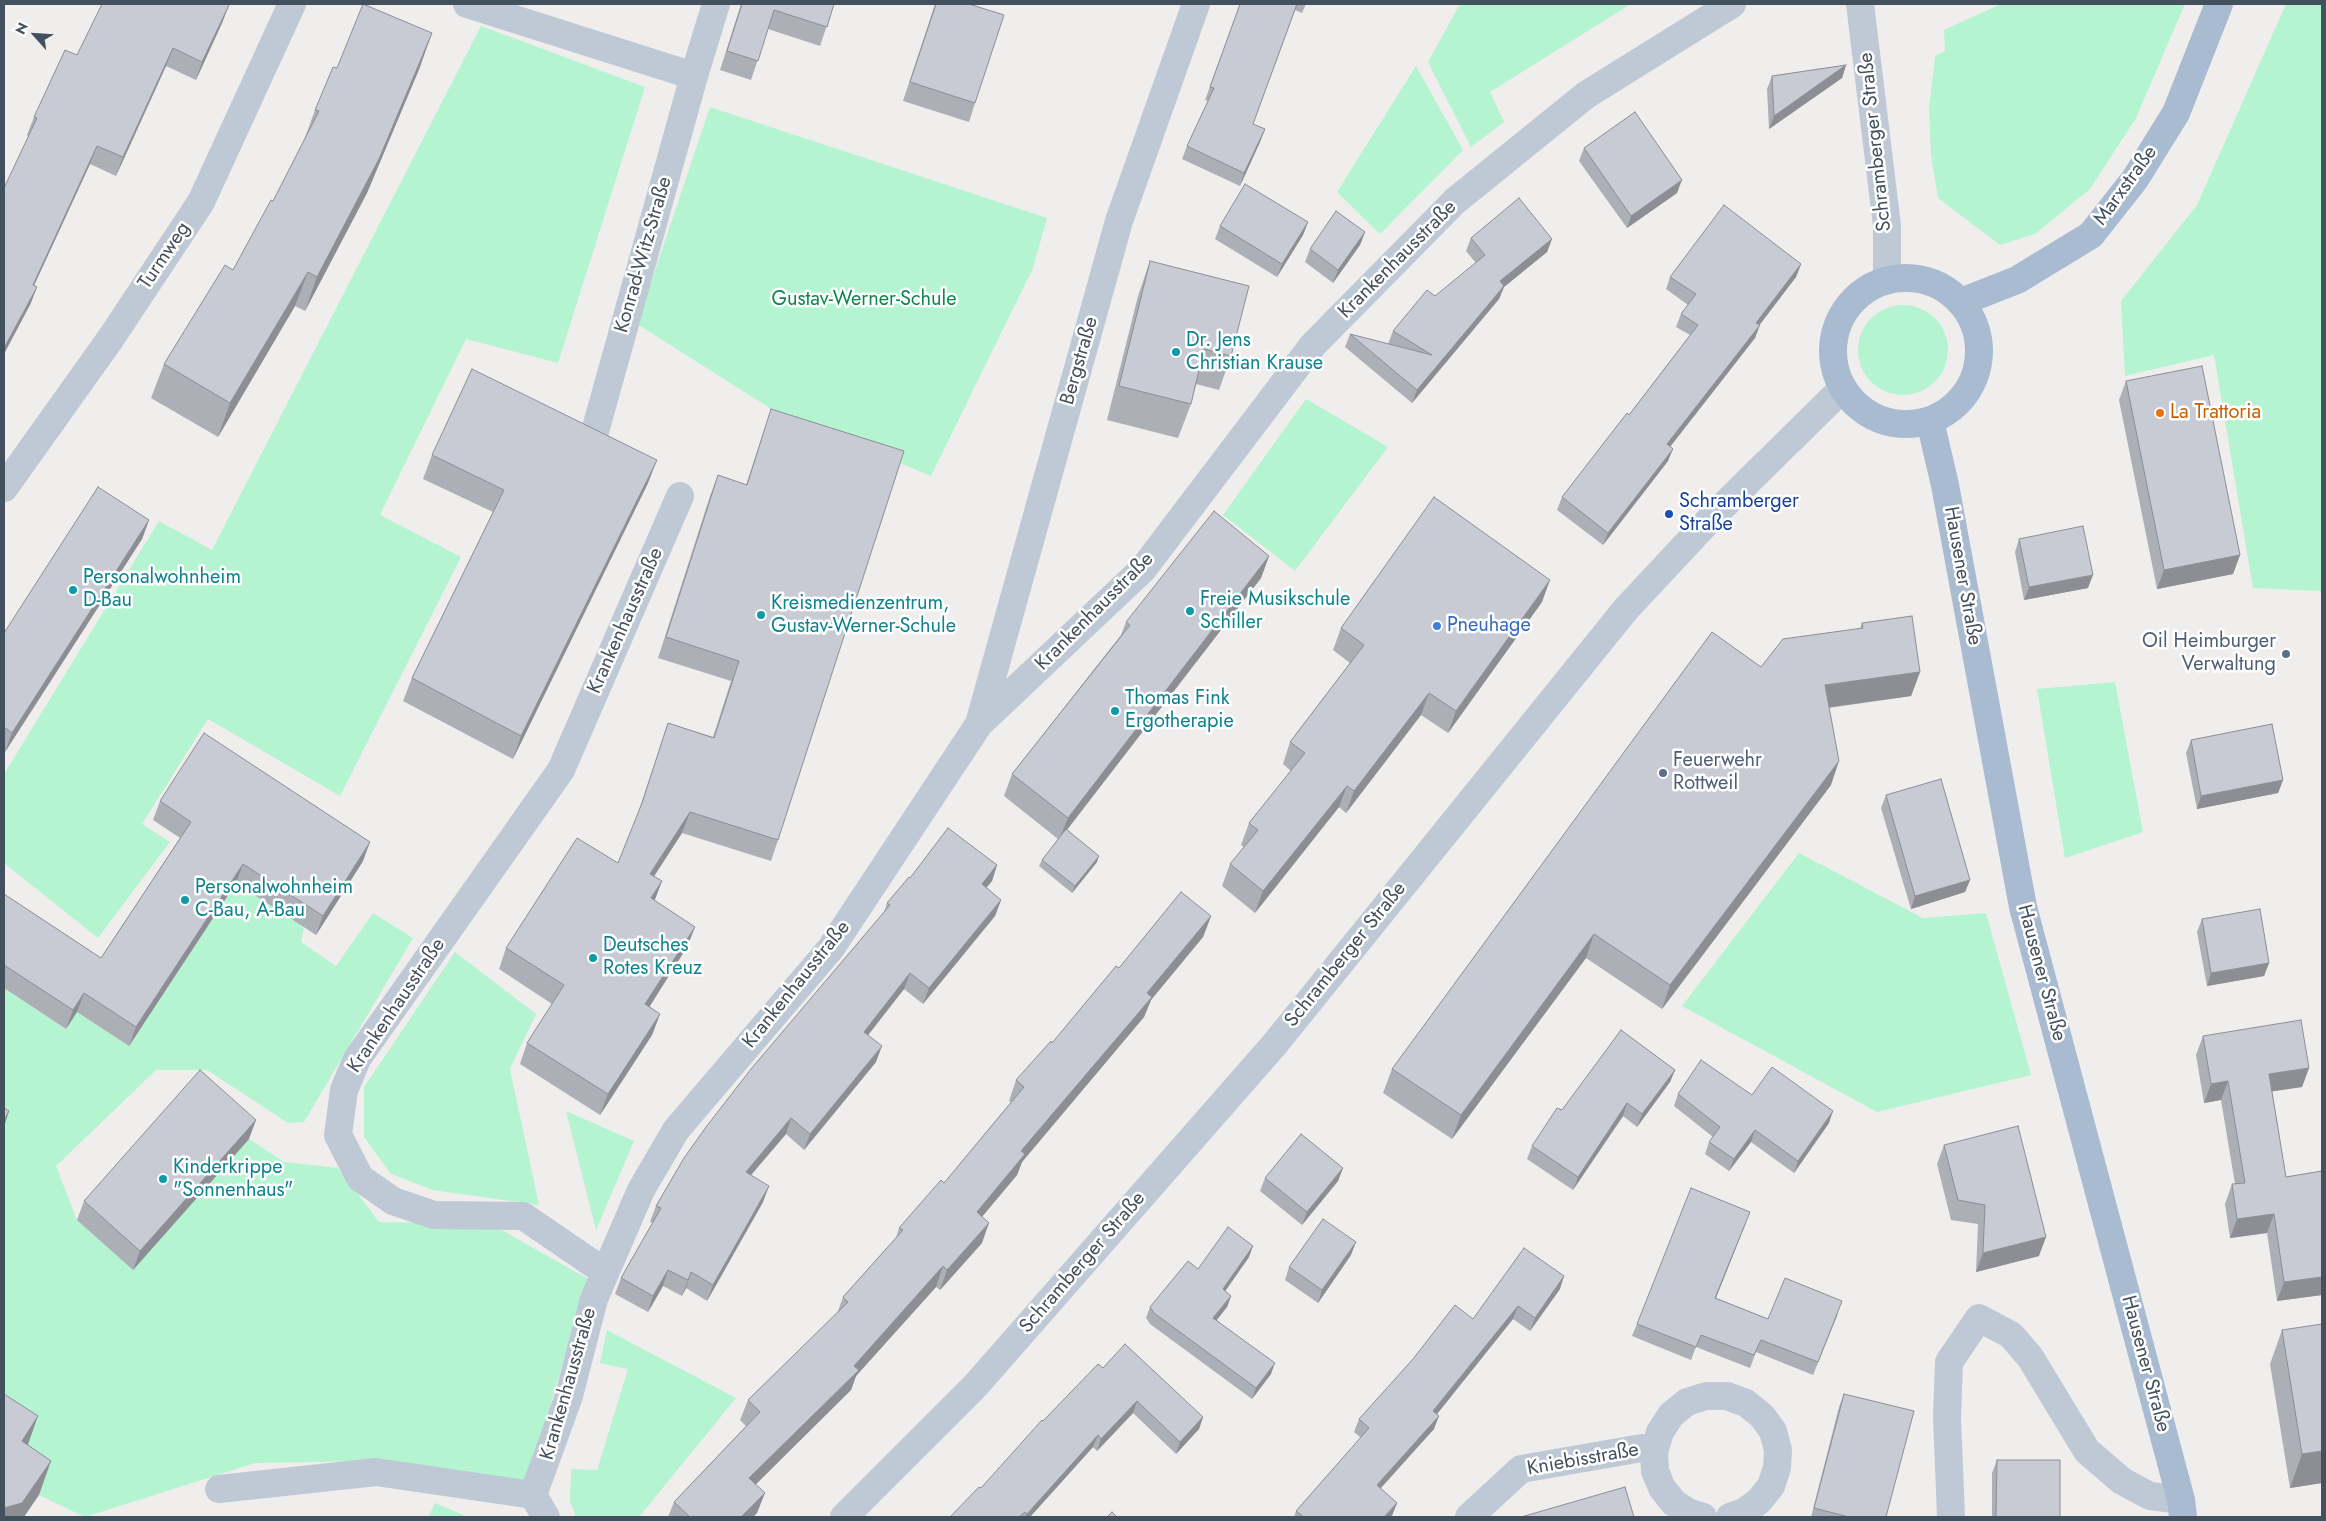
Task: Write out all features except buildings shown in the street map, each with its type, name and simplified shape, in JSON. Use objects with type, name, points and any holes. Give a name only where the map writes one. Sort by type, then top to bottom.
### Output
[{"type":"main road","name":"Marxstraße","points":[[1961,302],[2017,280],[2091,234],[2135,179],[2176,113],[2218,4]]},
{"type":"main road","points":[[1908,278],[1928,281],[1946,289],[1961,302],[1973,320],[1979,340],[1979,361],[1974,380],[1963,398],[1948,412],[1930,421],[1905,425],[1880,420],[1858,407],[1843,388],[1834,367],[1833,345],[1839,323],[1850,304],[1867,289],[1887,280],[1908,278]]},
{"type":"main road","name":"Hausener Straße","points":[[1930,421],[1945,485],[2023,907],[2182,1508]]},
{"type":"street","name":"Turmweg","points":[[4,488],[111,338],[201,202],[292,4]]},
{"type":"street","points":[[467,4],[694,76]]},
{"type":"street","name":"Konrad-Witz-Straße","points":[[594,434],[694,76],[716,4]]},
{"type":"street","name":"Bergstraße","points":[[979,724],[1119,221],[1196,4]]},
{"type":"street","name":"Krankenhausstraße","points":[[219,1489],[376,1472],[540,1506],[594,1300],[641,1190],[676,1130],[831,948],[979,724],[1143,569],[1313,345],[1455,201],[1586,96],[1732,4]]},
{"type":"street","name":"Schramberger Straße","points":[[1860,4],[1887,226],[1887,280]]},
{"type":"street","name":"Schramberger Straße","points":[[844,1517],[976,1385],[1274,1045],[1626,609],[1712,517],[1843,388]]},
{"type":"street","name":"Krankenhausstraße","points":[[605,1272],[523,1216],[434,1214],[393,1201],[360,1178],[338,1135],[344,1090],[357,1058],[561,770],[680,496]]},
{"type":"street","points":[[1951,1517],[1947,1417],[1949,1362],[1979,1318],[2011,1335],[2030,1357],[2087,1451],[2122,1481],[2150,1496],[2182,1508]]},
{"type":"street","name":"Kniebisstraße","points":[[1703,1517],[1690,1513],[1674,1503],[1662,1488],[1655,1470],[1654,1452],[1660,1432],[1671,1415],[1687,1402],[1706,1396],[1727,1396],[1746,1403],[1762,1416],[1773,1432],[1778,1450],[1777,1468],[1771,1486],[1759,1501],[1744,1512],[1730,1517]]},
{"type":"street","name":"Kniebisstraße","points":[[1468,1517],[1521,1469],[1642,1448],[1654,1452]]},
{"type":"green space","points":[[1460,4],[1631,4],[1490,92],[1504,122],[1471,147],[1428,62]]},
{"type":"green space","points":[[2001,4],[2185,4],[2136,118],[2090,189],[2035,234],[2000,245],[1938,198],[1931,155],[1929,108],[1935,56],[1945,51],[1944,30]]},
{"type":"green space","points":[[2286,4],[2322,4],[2322,591],[2253,588],[2214,355],[2125,376],[2121,301],[2197,205]]},
{"type":"green space","points":[[481,26],[645,87],[558,363],[466,339],[380,515],[461,557],[340,796],[208,719],[142,824],[170,842],[98,938],[4,863],[4,774],[159,521],[212,550]]},
{"type":"green space","points":[[1416,66],[1463,150],[1380,234],[1337,192]]},
{"type":"green space","name":"Gustav-Werner-Schule","points":[[710,107],[1047,218],[1033,268],[931,476],[773,410],[637,324]]},
{"type":"green space","points":[[1903,305],[1920,308],[1935,318],[1945,333],[1948,350],[1945,367],[1935,382],[1920,392],[1903,395],[1886,392],[1871,382],[1861,367],[1858,350],[1861,333],[1871,318],[1886,308]]},
{"type":"green space","points":[[1306,399],[1388,447],[1295,571],[1223,515]]},
{"type":"green space","points":[[2115,682],[2143,832],[2065,858],[2037,689]]},
{"type":"green space","points":[[1799,853],[1923,918],[1986,913],[2031,1075],[1877,1112],[1682,1006]]},
{"type":"green space","points":[[236,883],[304,927],[301,942],[336,966],[373,913],[413,938],[304,1122],[288,1123],[207,1070],[156,1070],[56,1166],[77,1220],[249,1139],[284,1162],[338,1168],[379,1222],[486,1221],[588,1279],[526,1487],[367,1461],[255,1463],[85,1517],[39,1495],[10,1475],[4,1436],[4,988],[66,1029],[77,1012],[129,1046]]},
{"type":"green space","points":[[455,952],[536,1014],[510,1069],[539,1205],[433,1190],[391,1174],[364,1137],[364,1087]]},
{"type":"green space","points":[[566,1111],[634,1141],[596,1230]]},
{"type":"green space","points":[[607,1330],[736,1398],[639,1517],[576,1517],[570,1501],[571,1469],[597,1470],[628,1369],[600,1363]]},
{"type":"green space","points":[[435,1503],[468,1517],[428,1517]]},
{"type":"place","name":"Dr. Jens Christian Krause","points":[[1176,352]]},
{"type":"place","name":"La Trattoria","points":[[2160,413]]},
{"type":"place","name":"Schramberger Straße","points":[[1669,514]]},
{"type":"place","name":"Personalwohnheim D-Bau","points":[[73,590]]},
{"type":"place","name":"Freie Musikschule Schiller","points":[[1190,611]]},
{"type":"place","name":"Kreismedienzentrum, Gustav-Werner-Schule","points":[[761,615]]},
{"type":"place","name":"Pneuhage","points":[[1437,626]]},
{"type":"place","name":"Oil Heimburger Verwaltung","points":[[2286,654]]},
{"type":"place","name":"Thomas Fink Ergotherapie","points":[[1115,711]]},
{"type":"place","name":"Feuerwehr Rottweil","points":[[1663,773]]},
{"type":"place","name":"Personalwohnheim C-Bau, A-Bau","points":[[185,900]]},
{"type":"place","name":"Deutsches Rotes Kreuz","points":[[593,958]]},
{"type":"place","name":"Kinderkrippe \"Sonnenhaus\"","points":[[163,1179]]}]
